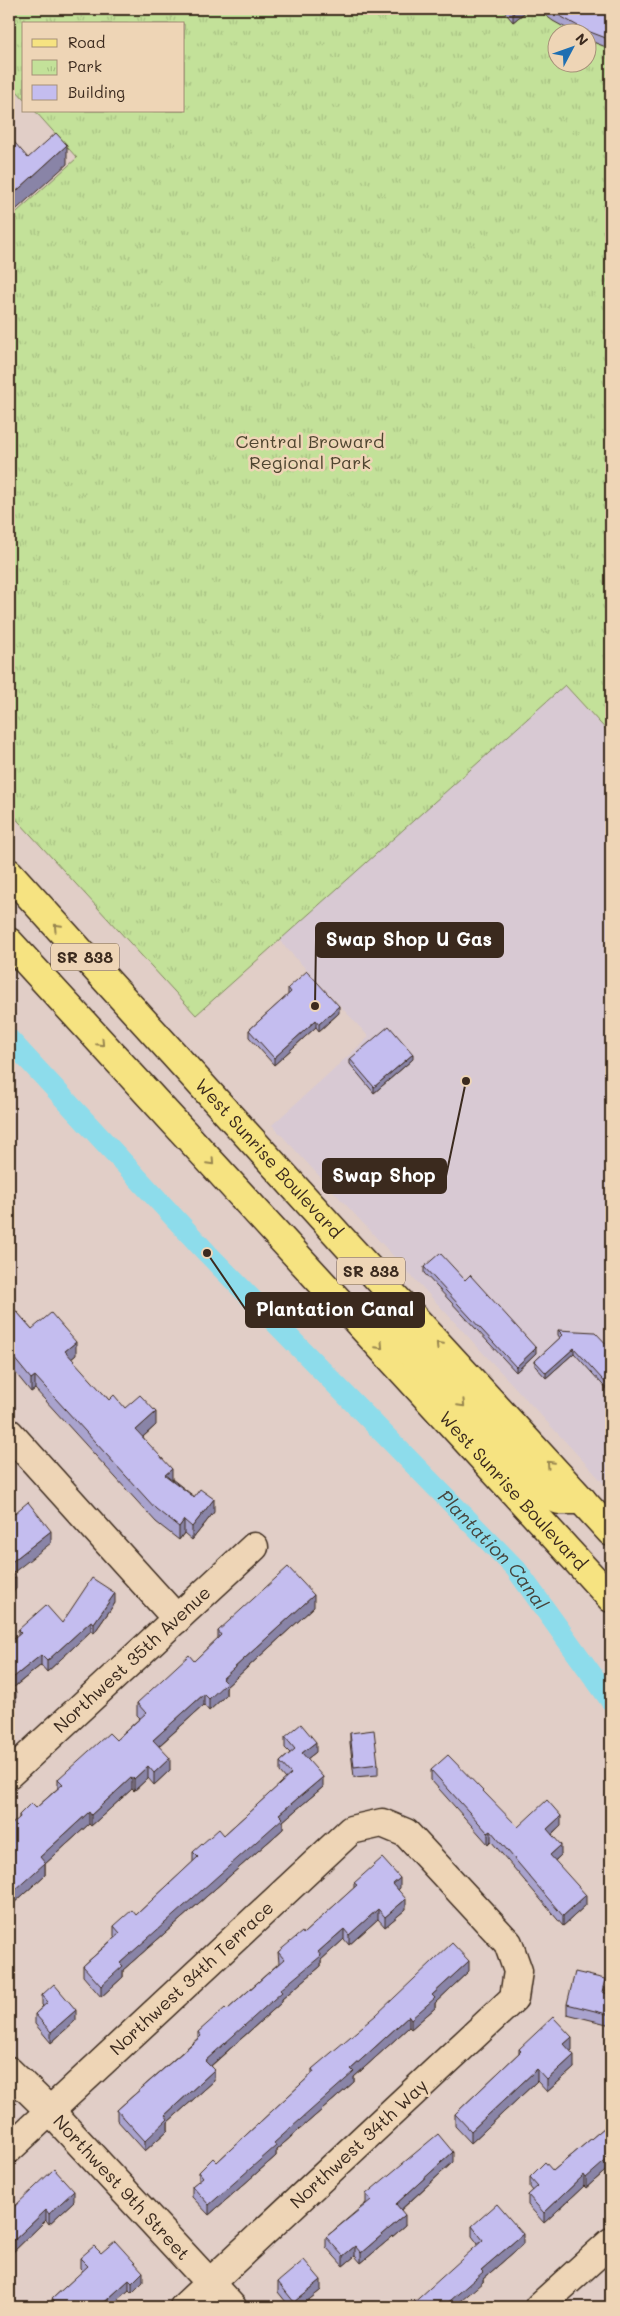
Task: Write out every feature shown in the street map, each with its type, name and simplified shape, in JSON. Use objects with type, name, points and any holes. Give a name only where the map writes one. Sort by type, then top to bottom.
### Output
[{"type":"main road","name":"West Sunrise Boulevard","points":[[9,873],[611,1532]]},
{"type":"main road","name":"West Sunrise Boulevard","points":[[9,942],[611,1598]]},
{"type":"main road","points":[[321,1283],[343,1287],[351,1292],[547,1494],[559,1500],[582,1500]]},
{"type":"street","points":[[14,1450],[177,1619]]},
{"type":"street","name":"Northwest 35th Avenue","points":[[9,1774],[254,1547]]},
{"type":"street","name":"Northwest 34th Way","points":[[184,2307],[514,1998],[518,1972],[508,1943],[406,1833],[382,1823]]},
{"type":"street","name":"Northwest 34th Terrace","points":[[9,2149],[351,1830],[382,1823]]},
{"type":"street","name":"Northwest 9th Street","points":[[9,2072],[50,2111],[232,2307]]},
{"type":"street","points":[[539,2307],[611,2242]]},
{"type":"shaded area","points":[[565,685],[611,736],[611,1491],[272,1125],[369,1037],[279,940]]},
{"type":"green space","name":"Central Broward Regional Park","points":[[9,9],[611,9],[611,735],[565,685],[196,1015],[9,811],[9,219],[77,158],[36,112],[185,112],[185,22],[22,22],[22,97],[9,82]]},
{"type":"building","points":[[510,9],[518,9],[513,13]]},
{"type":"building","points":[[548,9],[611,9],[611,40],[598,35],[598,22],[571,22]]},
{"type":"building","points":[[56,133],[67,145],[9,198],[9,136],[28,158]]},
{"type":"building","points":[[307,971],[339,1006],[319,1024],[316,1020],[274,1058],[249,1030],[291,992],[288,988]]},
{"type":"building","points":[[389,1026],[413,1054],[374,1087],[350,1059]]},
{"type":"building","points":[[440,1253],[465,1280],[470,1275],[536,1348],[516,1367],[424,1267]]},
{"type":"building","points":[[9,1296],[13,1301],[10,1304],[32,1329],[51,1313],[76,1342],[65,1351],[109,1400],[114,1395],[125,1408],[140,1395],[156,1412],[136,1430],[172,1469],[165,1475],[194,1497],[200,1489],[214,1499],[192,1527],[184,1520],[179,1527],[156,1509],[35,1376],[31,1379],[9,1352]]},
{"type":"building","points":[[558,1330],[595,1332],[611,1349],[611,1389],[574,1348],[546,1373],[535,1361],[563,1335]]},
{"type":"building","points":[[28,1502],[51,1531],[9,1564],[9,1518]]},
{"type":"building","points":[[288,1567],[314,1595],[222,1679],[226,1683],[209,1699],[204,1694],[153,1740],[170,1758],[154,1773],[148,1766],[134,1779],[132,1777],[91,1815],[89,1812],[40,1857],[45,1863],[14,1891],[9,1886],[9,1827],[20,1817],[19,1815],[31,1803],[36,1808],[63,1784],[58,1779],[109,1733],[116,1740],[146,1713],[137,1703],[189,1655],[194,1661],[221,1635],[218,1631]]},
{"type":"building","points":[[9,1568],[16,1577],[9,1584]]},
{"type":"building","points":[[92,1578],[115,1593],[94,1623],[91,1621],[47,1661],[41,1655],[9,1681],[9,1643],[21,1633],[18,1630],[46,1605],[62,1623]]},
{"type":"building","points":[[9,1682],[16,1692],[9,1699]]},
{"type":"building","points":[[301,1724],[316,1742],[302,1753],[323,1777],[279,1814],[283,1818],[120,1963],[123,1966],[101,1986],[83,1966],[120,1933],[114,1926],[132,1910],[136,1915],[198,1857],[193,1852],[219,1829],[224,1835],[291,1774],[280,1762],[295,1749],[285,1737]]},
{"type":"building","points":[[374,1730],[378,1764],[354,1767],[350,1733]]},
{"type":"building","points":[[448,1755],[518,1827],[547,1800],[561,1816],[547,1829],[561,1845],[550,1855],[586,1895],[563,1916],[491,1831],[488,1833],[431,1770]]},
{"type":"building","points":[[382,1858],[400,1878],[393,1884],[406,1899],[385,1917],[378,1909],[349,1935],[344,1929],[318,1952],[321,1956],[280,1990],[282,1992],[205,2061],[214,2070],[165,2115],[168,2119],[145,2141],[117,2110],[201,2036],[198,2032],[225,2008],[227,2010],[284,1959],[278,1952],[302,1932],[303,1934],[357,1885],[354,1883]]},
{"type":"building","points":[[452,1943],[469,1961],[432,1995],[435,1998],[411,2019],[409,2016],[351,2069],[354,2072],[274,2143],[276,2146],[209,2205],[192,2186],[203,2177],[199,2172],[213,2158],[217,2162],[314,2072],[312,2069],[376,2015]]},
{"type":"building","points":[[575,1972],[605,1979],[602,1992],[611,1995],[611,2015],[567,2004]]},
{"type":"building","points":[[54,1984],[76,2010],[51,2032],[35,2014],[48,2002],[42,1995]]},
{"type":"building","points":[[553,2017],[572,2037],[564,2044],[574,2055],[547,2080],[537,2069],[471,2131],[455,2114],[521,2051],[519,2049]]},
{"type":"building","points":[[611,2122],[611,2152],[609,2154],[611,2156],[586,2178],[584,2175],[544,2213],[528,2195],[538,2186],[530,2177],[545,2162],[553,2171]]},
{"type":"building","points":[[438,2134],[453,2152],[396,2204],[405,2215],[361,2253],[355,2246],[343,2256],[326,2237],[371,2200],[366,2194]]},
{"type":"building","points":[[54,2169],[74,2191],[49,2214],[46,2210],[9,2245],[9,2208],[12,2205],[14,2207]]},
{"type":"building","points":[[497,2204],[523,2234],[481,2270],[483,2272],[443,2307],[409,2307],[483,2240],[472,2226]]},
{"type":"building","points":[[115,2241],[143,2272],[132,2283],[129,2280],[99,2307],[59,2307],[52,2299],[88,2266],[80,2258],[94,2246],[101,2253]]},
{"type":"building","points":[[304,2260],[321,2280],[294,2302],[278,2282]]},
{"type":"waterway","name":"Plantation Canal","points":[[9,1039],[207,1253],[516,1569],[611,1701]]},
{"type":"place","name":"Swap Shop U Gas","points":[[315,1006]]},
{"type":"place","name":"Swap Shop","points":[[466,1081]]},
{"type":"place","name":"Plantation Canal","points":[[207,1253]]}]
